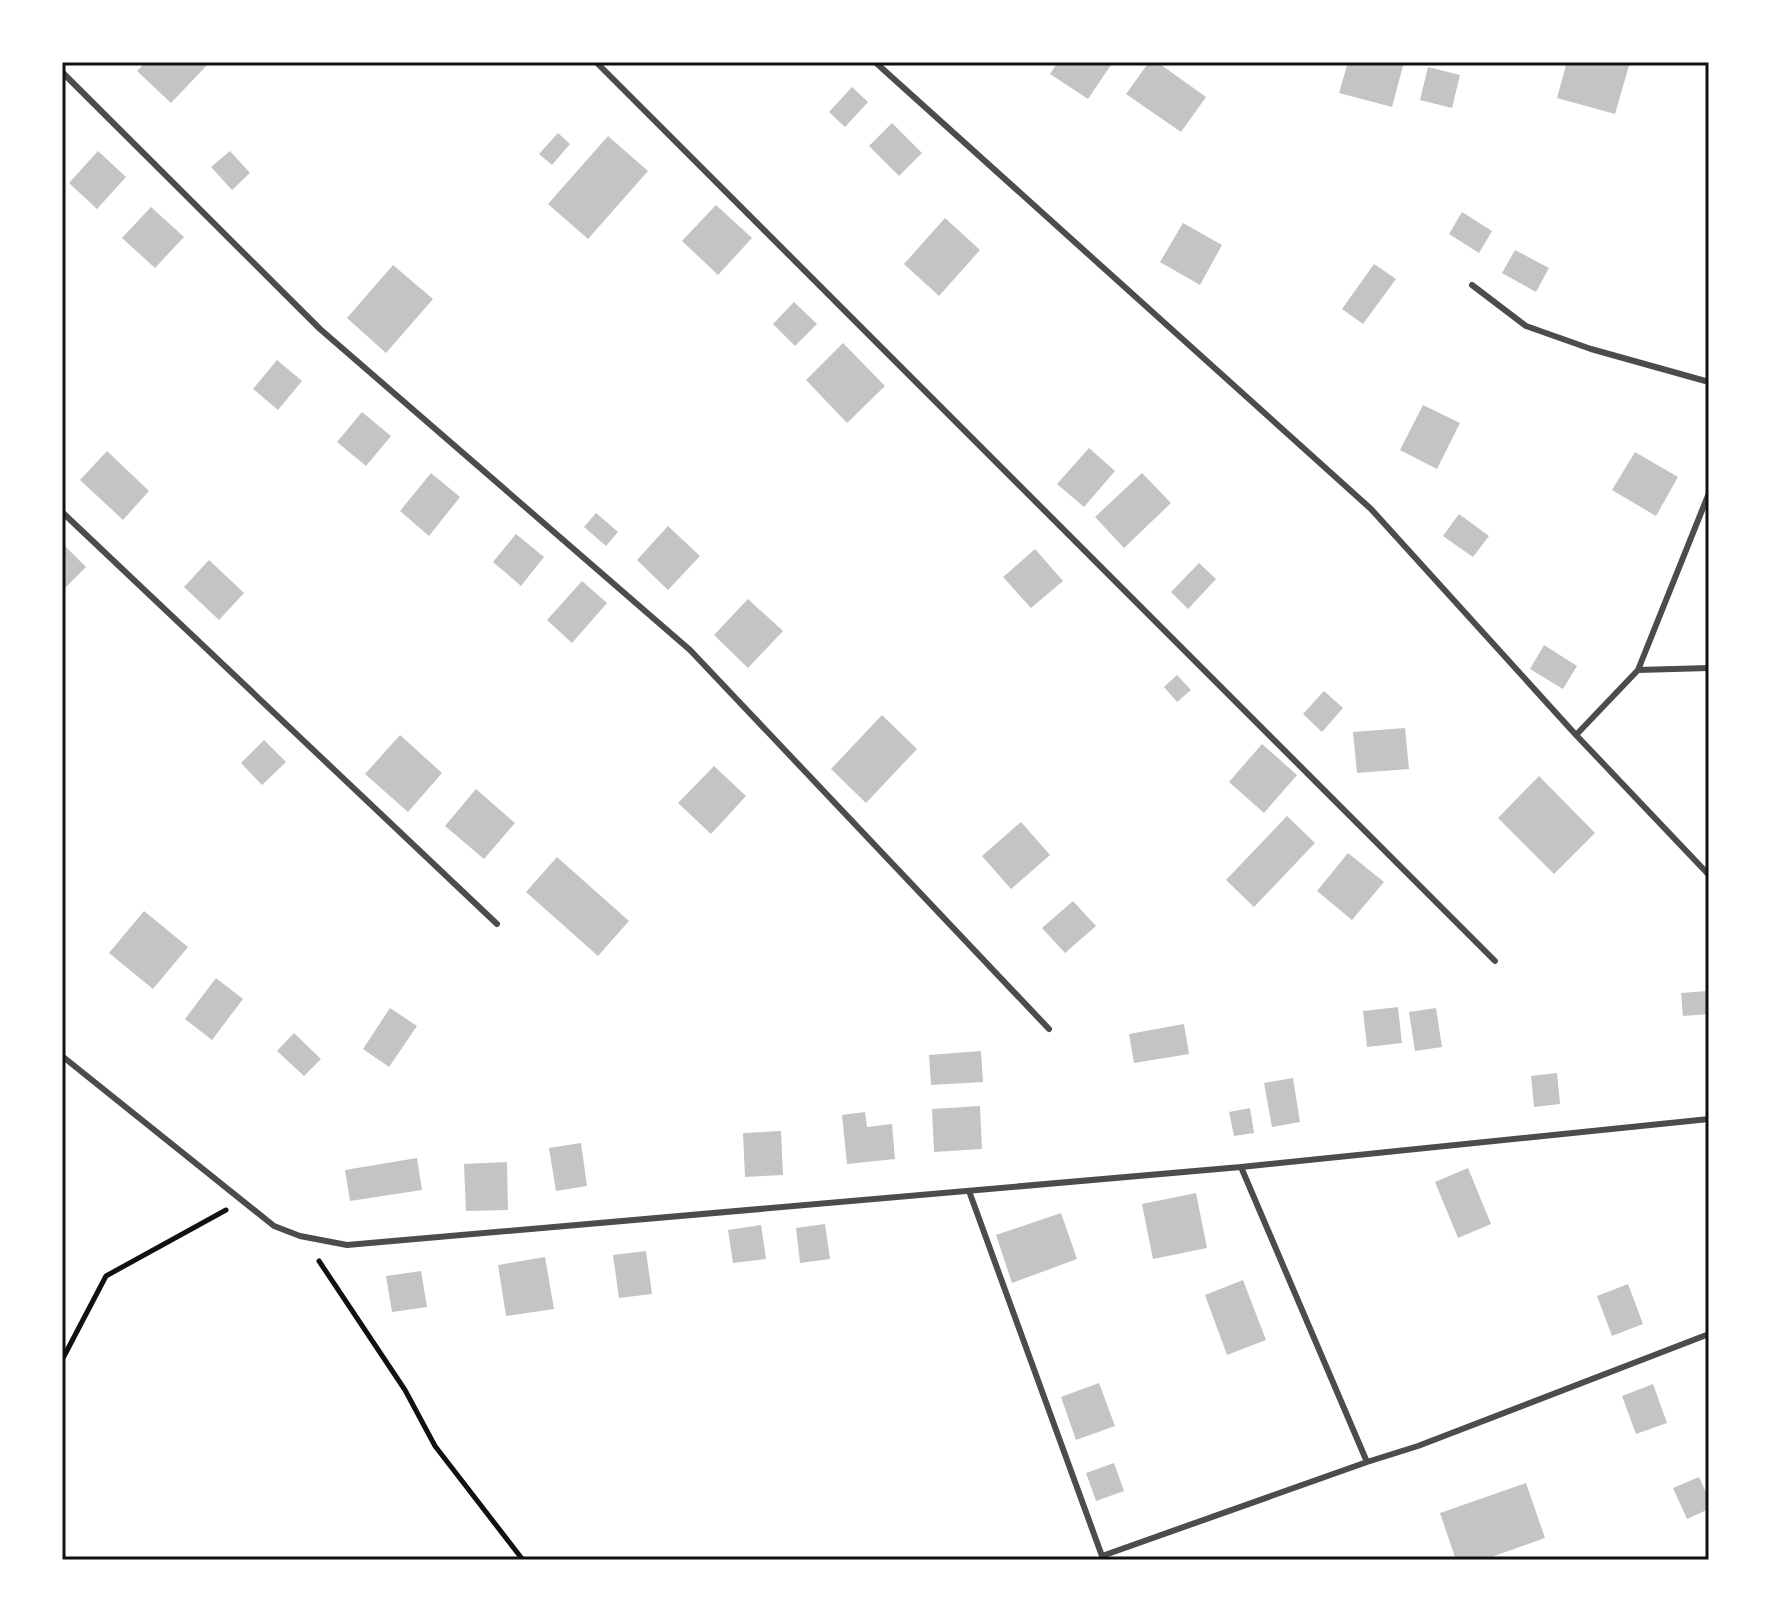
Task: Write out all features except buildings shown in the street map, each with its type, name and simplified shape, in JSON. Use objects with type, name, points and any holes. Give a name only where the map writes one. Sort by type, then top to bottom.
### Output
[{"type":"lane","points":[[596,62],[1495,961]]},
{"type":"lane","points":[[875,62],[1371,509],[1576,735],[1709,875]]},
{"type":"lane","points":[[62,72],[320,329],[690,650],[1049,1029]]},
{"type":"lane","points":[[1472,285],[1526,326],[1591,349],[1709,382]]},
{"type":"lane","points":[[1576,735],[1638,670],[1709,493]]},
{"type":"lane","points":[[62,512],[497,924]]},
{"type":"lane","points":[[1638,670],[1709,668]]},
{"type":"lane","points":[[62,1056],[274,1226],[300,1236],[347,1245],[1241,1167],[1709,1119]]},
{"type":"lane","points":[[1241,1167],[1367,1462]]},
{"type":"lane","points":[[969,1191],[1102,1556],[1418,1446],[1709,1334]]},
{"type":"path","points":[[62,1360],[106,1276],[241,1202]]},
{"type":"path","points":[[300,1236],[350,1303],[435,1446],[523,1560]]}]
